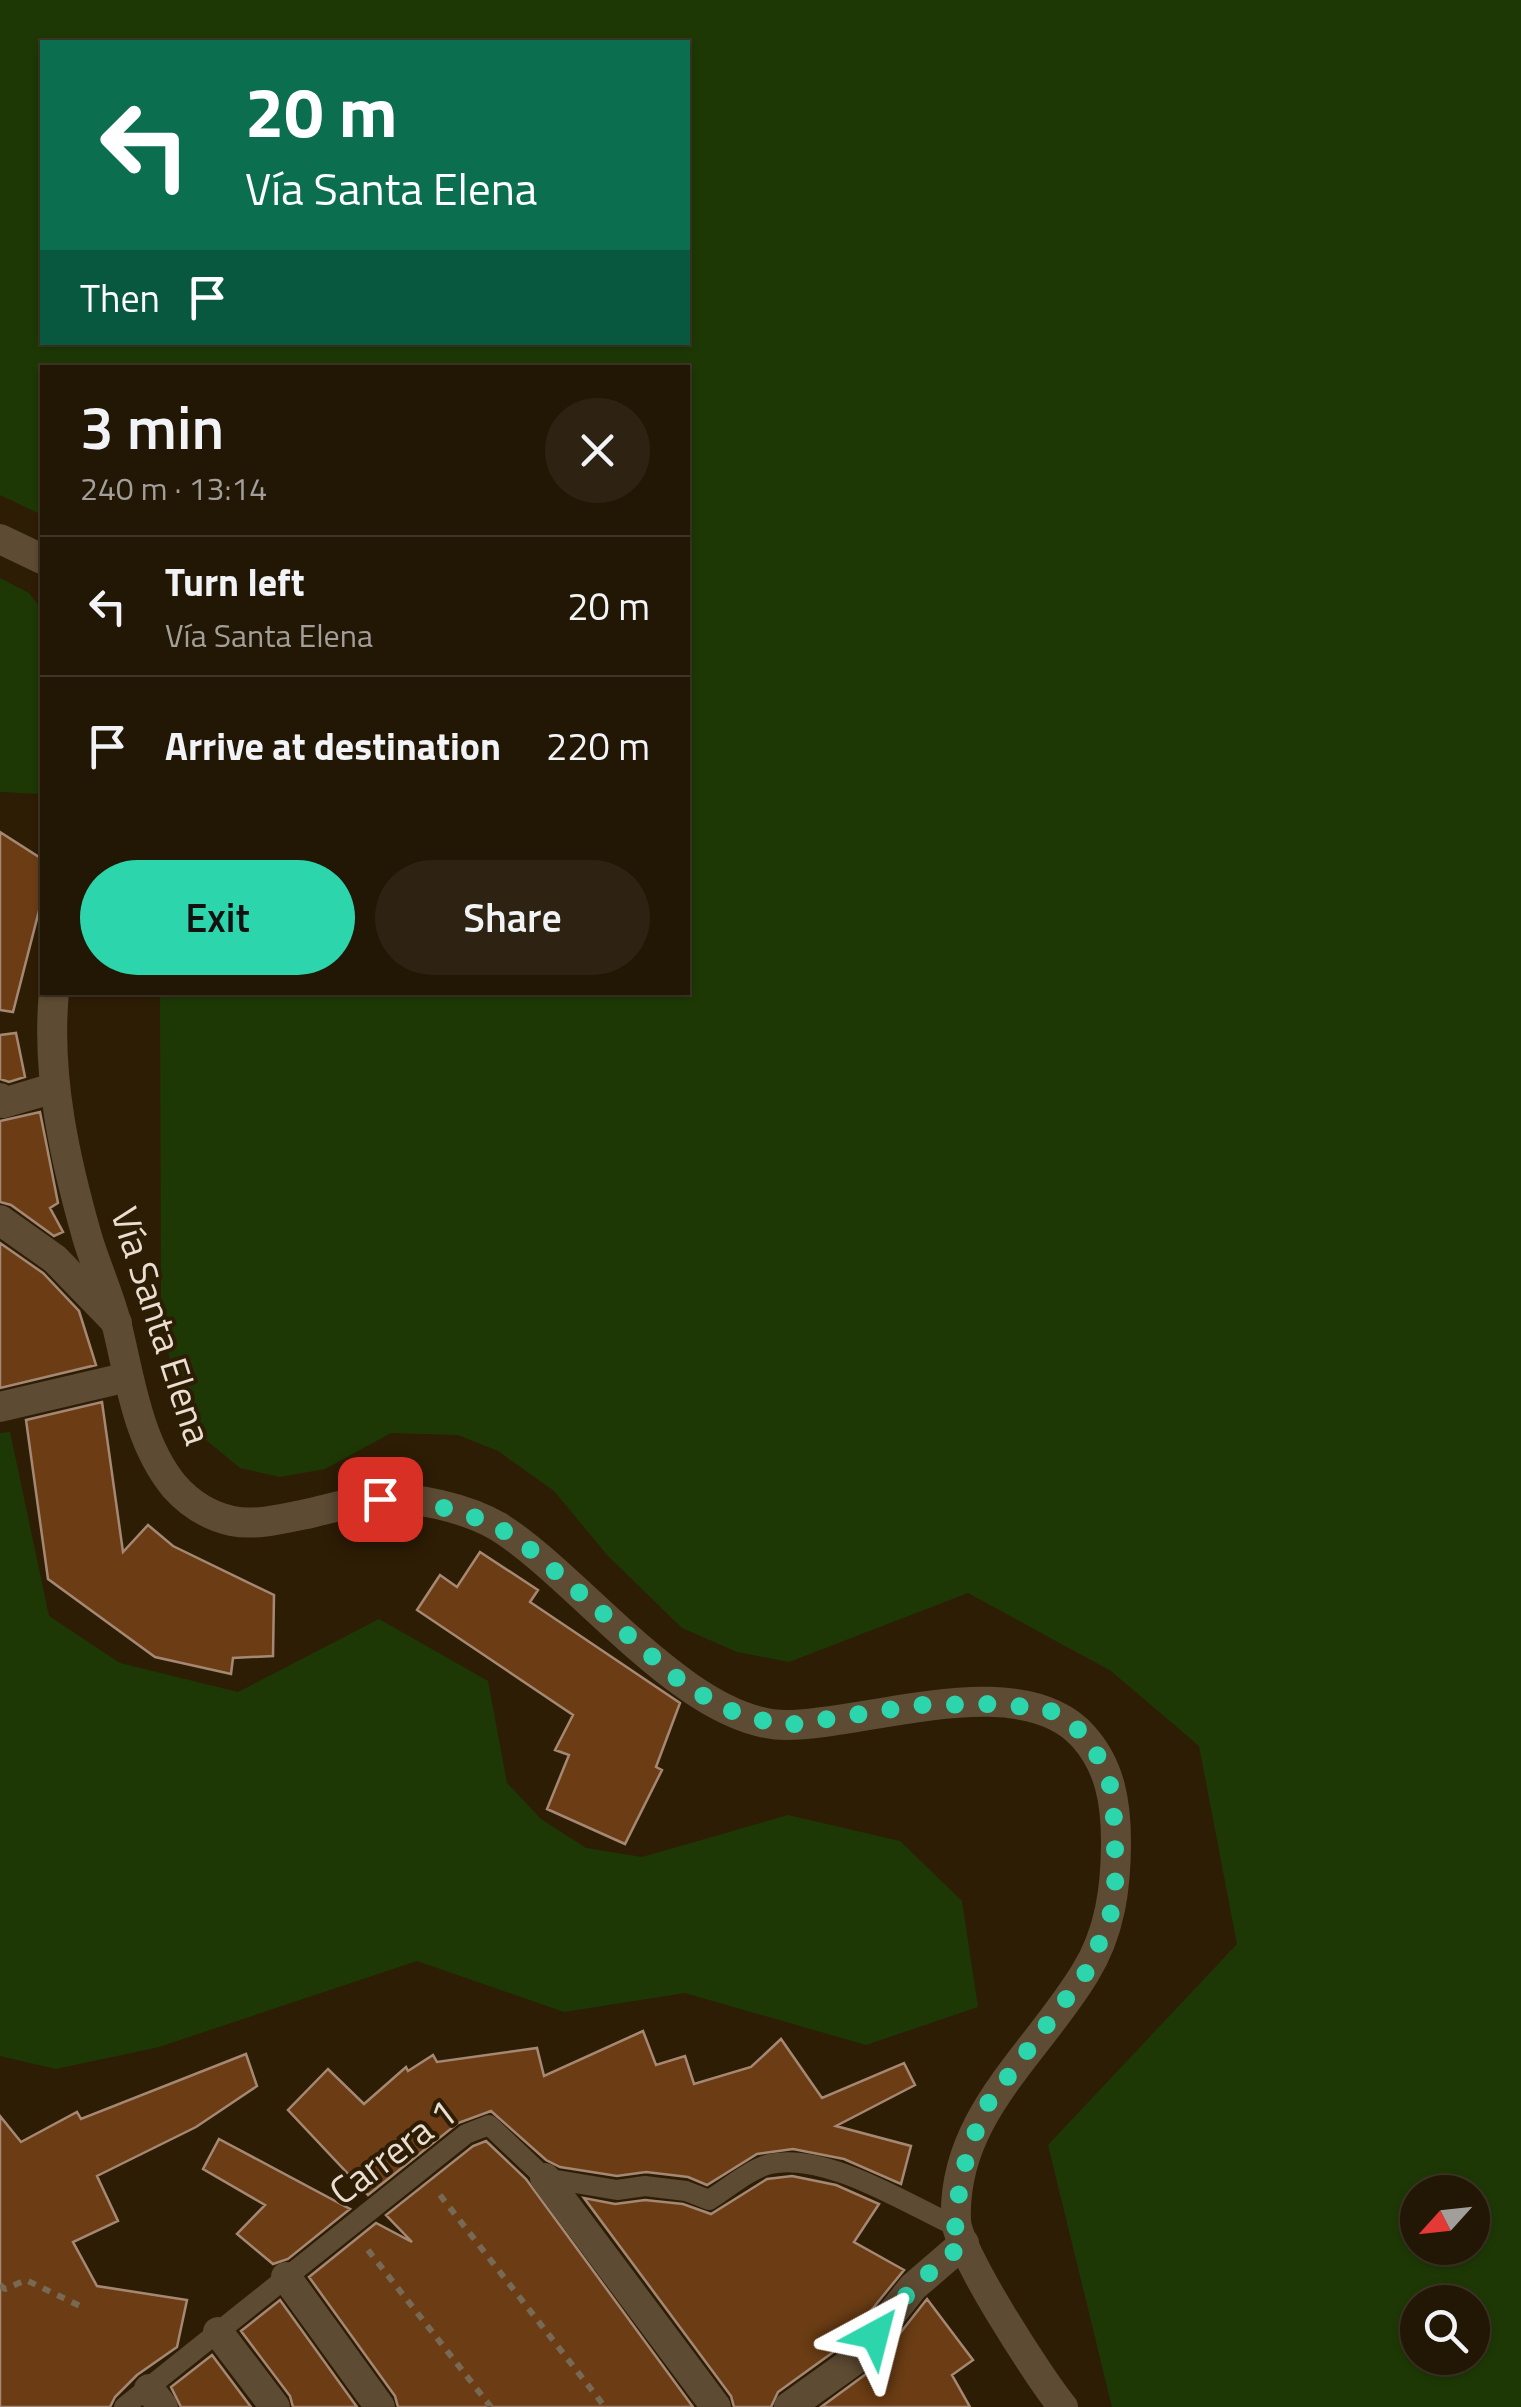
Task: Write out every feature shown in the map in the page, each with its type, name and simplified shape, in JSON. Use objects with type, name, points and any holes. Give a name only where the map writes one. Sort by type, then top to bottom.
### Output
[{"type":"main road","points":[[0,539],[40,558]]},
{"type":"main road","name":"Vía Santa Elena","points":[[54,995],[54,1088],[89,1240],[148,1440],[171,1483],[195,1506],[234,1522],[273,1521],[380,1499],[431,1504],[490,1522],[524,1544],[687,1687],[734,1712],[782,1726],[920,1705],[996,1704],[1048,1709],[1080,1731],[1100,1759],[1113,1793],[1116,1876],[1110,1918],[1087,1971],[983,2110],[961,2176],[960,2235]]},
{"type":"main road","points":[[0,1098],[3,1103],[54,1088]]},
{"type":"main road","points":[[0,1220],[56,1259],[116,1322]]},
{"type":"main road","points":[[0,1406],[128,1378]]},
{"type":"main road","points":[[545,2178],[716,2407]]},
{"type":"main road","points":[[789,2407],[856,2359],[960,2235],[1017,2339],[1064,2407]]},
{"type":"main road","points":[[286,2277],[380,2407]]},
{"type":"main road","points":[[218,2332],[275,2407]]},
{"type":"lane","name":"Carrera 1","points":[[124,2407],[156,2398],[218,2332],[466,2134],[489,2125],[545,2178]]},
{"type":"lane","points":[[545,2178],[617,2190],[658,2187],[686,2191],[709,2200],[766,2165],[796,2161],[844,2174],[960,2235]]},
{"type":"path","points":[[421,2170],[604,2407]]},
{"type":"path","points":[[350,2227],[491,2407]]},
{"type":"path","points":[[0,2286],[6,2288],[26,2280],[80,2306]]},
{"type":"green space","points":[[0,0],[1521,0],[1521,2407],[1112,2407],[1048,2145],[1237,1944],[1199,1746],[1111,1671],[968,1593],[789,1662],[737,1652],[682,1628],[608,1556],[554,1491],[498,1451],[458,1435],[391,1433],[325,1469],[280,1477],[240,1468],[200,1435],[172,1375],[161,1300],[160,995],[690,995],[690,365],[40,365],[40,514],[0,495]]},
{"type":"green space","points":[[0,578],[29,593],[40,607],[40,794],[0,792]]},
{"type":"green space","points":[[10,1432],[49,1616],[120,1663],[238,1692],[379,1619],[488,1681],[507,1783],[541,1819],[586,1848],[642,1857],[788,1815],[900,1841],[962,1901],[978,2007],[866,2045],[685,1993],[564,2012],[417,1961],[159,2047],[56,2069],[0,2056],[0,1433]]},
{"type":"building","points":[[0,832],[40,858],[40,907],[13,1012],[0,1010]]},
{"type":"building","points":[[16,1033],[25,1077],[9,1082],[0,1079],[0,1035]]},
{"type":"building","points":[[40,1112],[58,1203],[50,1208],[63,1232],[54,1236],[11,1205],[0,1202],[0,1121]]},
{"type":"building","points":[[0,1243],[43,1273],[79,1311],[96,1365],[0,1388]]},
{"type":"building","points":[[102,1402],[123,1552],[148,1525],[173,1546],[274,1595],[273,1656],[233,1658],[231,1674],[155,1657],[48,1579],[26,1420]]},
{"type":"building","points":[[480,1552],[538,1590],[530,1602],[680,1703],[656,1767],[662,1770],[625,1844],[547,1809],[569,1755],[555,1750],[573,1715],[417,1610],[440,1575],[457,1587]]},
{"type":"building","points":[[643,2031],[656,2065],[685,2056],[694,2084],[751,2067],[781,2039],[822,2098],[904,2063],[915,2085],[836,2126],[911,2146],[901,2184],[844,2159],[793,2149],[757,2154],[707,2185],[688,2177],[646,2172],[617,2176],[560,2167],[546,2160],[491,2111],[458,2123],[368,2195],[288,2110],[328,2069],[364,2104],[406,2067],[408,2071],[433,2055],[437,2062],[537,2048],[544,2076]]},
{"type":"building","points":[[246,2054],[257,2086],[196,2127],[97,2176],[118,2221],[73,2242],[97,2286],[187,2300],[177,2347],[137,2375],[110,2407],[0,2407],[0,2116],[21,2142],[77,2112],[81,2119]]},
{"type":"building","points":[[219,2139],[350,2209],[288,2259],[273,2264],[237,2234],[265,2205],[203,2169]]},
{"type":"building","points":[[486,2141],[526,2179],[693,2407],[398,2407],[395,2396],[309,2277],[376,2223],[412,2242],[386,2215],[473,2146]]},
{"type":"building","points":[[792,2176],[836,2185],[879,2204],[854,2242],[904,2270],[843,2345],[778,2392],[771,2407],[734,2407],[731,2396],[584,2198],[615,2204],[645,2200],[683,2204],[711,2214],[767,2179]]},
{"type":"building","points":[[927,2299],[973,2360],[952,2375],[970,2407],[821,2407],[870,2371]]},
{"type":"building","points":[[280,2300],[357,2407],[293,2407],[290,2396],[241,2331]]},
{"type":"building","points":[[212,2355],[251,2407],[181,2407],[171,2387]]},
{"type":"route","points":[[380,1499],[431,1504],[490,1522],[524,1544],[687,1687],[734,1712],[782,1726],[920,1705],[996,1704],[1048,1709],[1080,1731],[1100,1759],[1113,1793],[1116,1830],[1116,1876],[1110,1918],[1087,1971],[983,2110],[961,2176],[955,2226],[964,2243],[913,2287],[875,2335]]}]
